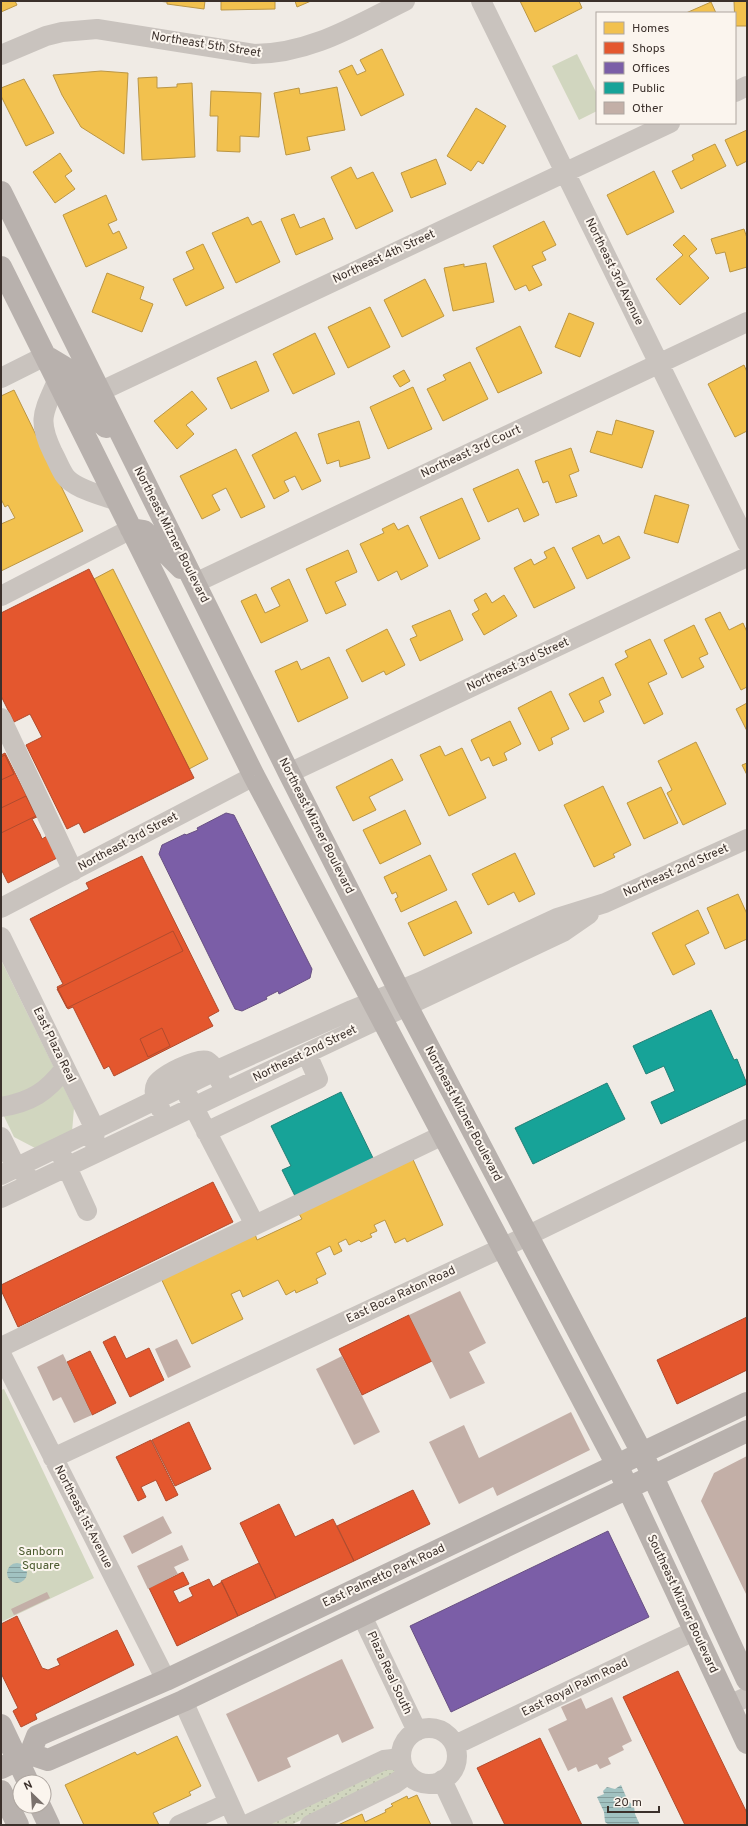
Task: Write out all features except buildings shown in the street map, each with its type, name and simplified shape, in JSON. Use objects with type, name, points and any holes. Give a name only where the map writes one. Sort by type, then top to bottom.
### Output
[{"type":"main road","name":"Northeast Mizner Boulevard","points":[[1,192],[99,392],[403,999],[642,1453]]},
{"type":"main road","points":[[1,267],[254,776],[617,1466]]},
{"type":"main road","points":[[45,356],[64,367],[72,376],[95,417],[126,445]]},
{"type":"main road","points":[[131,529],[144,531],[195,583]]},
{"type":"main road","name":"East Palmetto Park Road","points":[[16,1761],[37,1736],[166,1680],[747,1403]]},
{"type":"main road","points":[[16,1761],[48,1760],[182,1701],[747,1431]]},
{"type":"main road","points":[[642,1453],[747,1680]]},
{"type":"main road","name":"Southeast Mizner Boulevard","points":[[617,1466],[694,1631],[738,1701],[747,1743]]},
{"type":"main road","points":[[1,1725],[16,1761],[23,1774]]},
{"type":"main road","points":[[1,1791],[18,1825]]},
{"type":"main road","points":[[44,1814],[49,1825]]},
{"type":"street","name":"Northeast 5th Street","points":[[1,55],[46,36],[62,32],[97,29],[254,54],[272,54],[305,47],[321,41],[405,1]]},
{"type":"street","name":"Northeast 3rd Avenue","points":[[481,1],[660,363],[747,543]]},
{"type":"street","points":[[736,92],[747,86]]},
{"type":"street","name":"Northeast 4th Street","points":[[99,392],[668,124]]},
{"type":"street","name":"Northeast 3rd Court","points":[[195,583],[747,322]]},
{"type":"street","points":[[1,378],[45,356]]},
{"type":"street","points":[[58,381],[45,408],[42,426],[48,444],[65,476],[89,491],[117,501]]},
{"type":"street","points":[[1,596],[131,529]]},
{"type":"street","name":"Northeast 3rd Street","points":[[289,773],[747,557]]},
{"type":"street","points":[[1,718],[74,871]]},
{"type":"street","name":"Northeast 3rd Street","points":[[1,908],[254,776]]},
{"type":"street","name":"Northeast 2nd Street","points":[[8,1171],[215,1071],[377,1010],[520,944],[563,932],[605,903],[747,839]]},
{"type":"street","name":"East Plaza Real","points":[[1,937],[95,1129],[94,1154]]},
{"type":"street","name":"Northeast 2nd Street","points":[[1,1198],[307,1054],[377,1010]]},
{"type":"street","points":[[206,1132],[318,1079],[307,1054]]},
{"type":"street","points":[[166,1120],[154,1091],[156,1085],[163,1078],[198,1060],[205,1060],[211,1064],[226,1092]]},
{"type":"street","points":[[1,1107],[31,1099],[52,1084],[65,1068]]},
{"type":"street","points":[[184,1087],[255,1225]]},
{"type":"street","name":"East Boca Raton Road","points":[[53,1458],[502,1248],[747,1129]]},
{"type":"street","points":[[1,1347],[443,1135]]},
{"type":"street","points":[[1,1137],[8,1171],[38,1181]]},
{"type":"street","points":[[58,1147],[87,1212]]},
{"type":"street","name":"Northeast 1st Avenue","points":[[1,1354],[166,1680]]},
{"type":"street","name":"Plaza Real South","points":[[362,1616],[417,1731]]},
{"type":"street","name":"East Royal Palm Road","points":[[455,1745],[694,1631]]},
{"type":"street","points":[[182,1701],[239,1825]]},
{"type":"street","points":[[246,1825],[384,1760],[405,1766],[415,1780],[423,1783],[433,1783],[442,1780],[453,1769],[457,1757],[455,1745],[443,1732],[435,1728],[426,1728],[417,1731],[410,1735],[405,1742],[405,1766],[394,1784],[310,1825]]},
{"type":"street","points":[[442,1780],[463,1825]]},
{"type":"street","points":[[179,1825],[228,1803]]},
{"type":"green space","points":[[577,54],[596,92],[596,112],[579,120],[552,66]]},
{"type":"green space","points":[[1,960],[74,1108],[72,1132],[35,1148],[14,1137],[1,1110]]},
{"type":"green space","name":"Sanborn Square","points":[[4,1389],[94,1578],[1,1622],[1,1390]]},
{"type":"green space","points":[[393,1765],[397,1770],[394,1775],[291,1825],[268,1825]]},
{"type":"water","points":[[17,1563],[24,1566],[27,1573],[24,1580],[17,1583],[10,1580],[7,1573],[10,1566]]},
{"type":"water","points":[[621,1785],[628,1801],[634,1806],[635,1814],[640,1825],[609,1825],[605,1822],[604,1812],[597,1797],[604,1794],[603,1791],[607,1787],[615,1789]]}]
